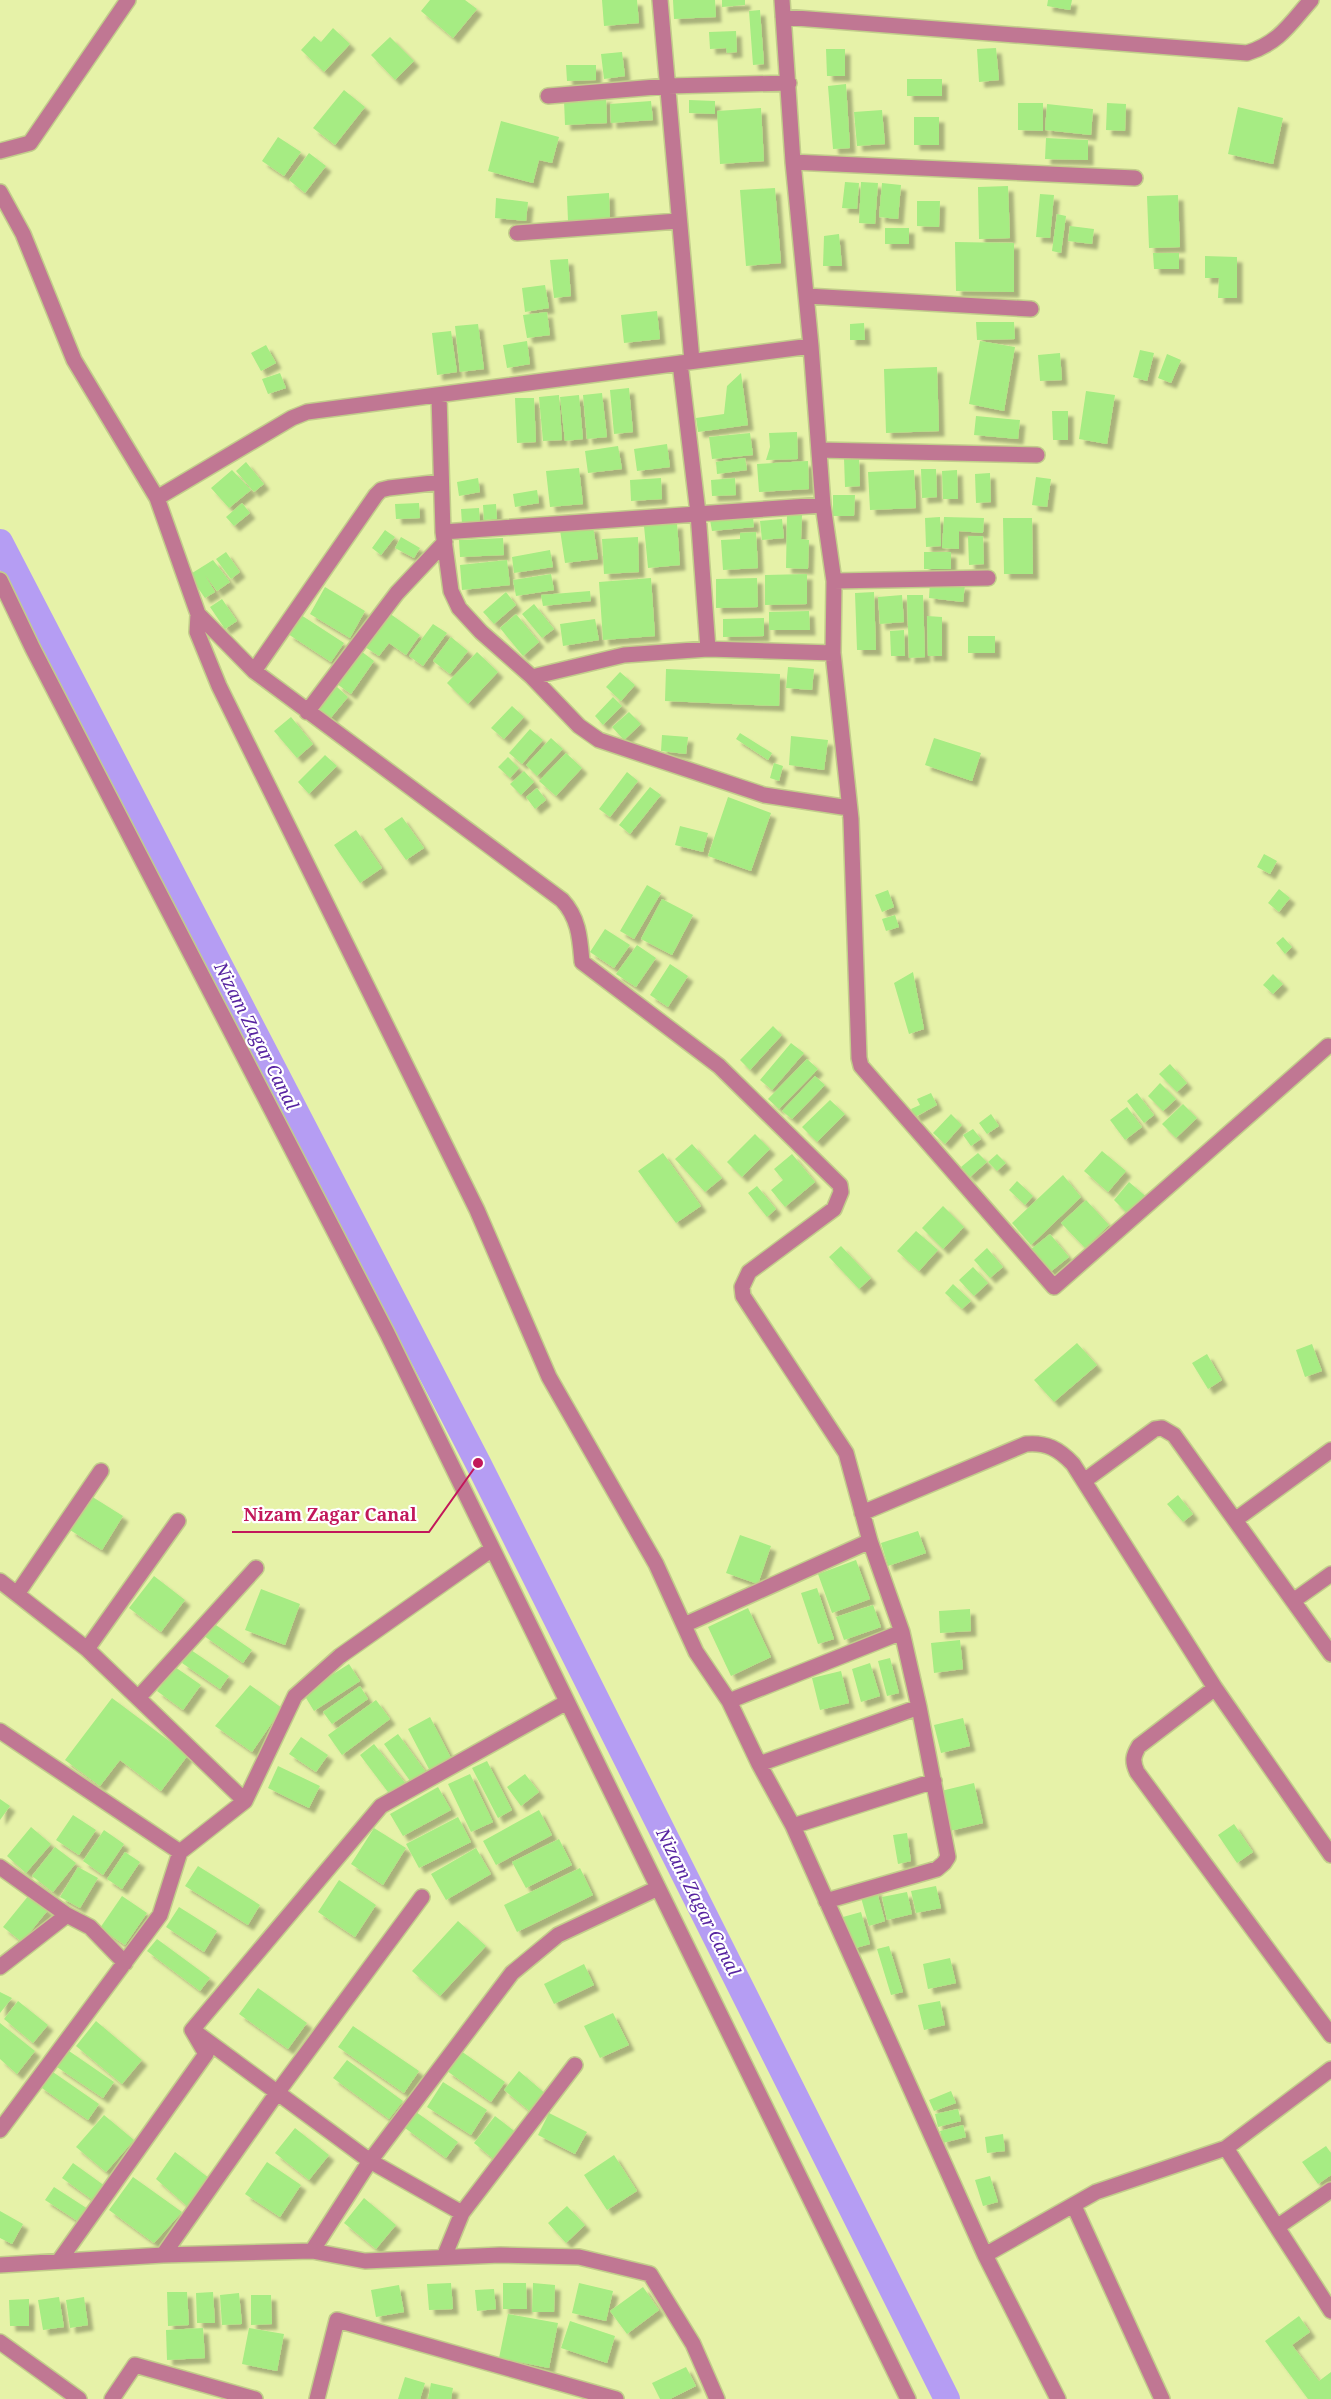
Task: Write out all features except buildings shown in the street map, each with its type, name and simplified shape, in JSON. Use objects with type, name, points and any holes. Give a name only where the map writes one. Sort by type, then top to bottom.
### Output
[{"type":"street","points":[[0,152],[30,143],[128,0]]},
{"type":"street","points":[[660,0],[708,649]]},
{"type":"street","points":[[782,0],[793,162],[807,296],[823,505],[834,581],[833,653],[849,808],[861,1066],[1054,1287],[1328,1046]]},
{"type":"street","points":[[783,17],[1247,53],[1265,47],[1279,37],[1311,0]]},
{"type":"street","points":[[548,96],[668,86],[789,84]]},
{"type":"street","points":[[793,162],[1135,178]]},
{"type":"street","points":[[0,192],[23,234],[74,360],[157,498],[198,614],[197,632],[219,686],[477,1210],[543,1366],[656,1564],[696,1653],[729,1701],[759,1764],[793,1826],[985,2255],[1059,2399]]},
{"type":"street","points":[[517,233],[678,222]]},
{"type":"street","points":[[807,296],[1031,309]]},
{"type":"street","points":[[157,498],[300,414],[811,346]]},
{"type":"street","points":[[439,396],[444,537],[451,591],[459,608],[481,632],[532,677],[579,726],[599,740],[764,795],[849,808]]},
{"type":"street","points":[[819,450],[1037,455]]},
{"type":"street","points":[[254,671],[376,495],[388,488],[441,482]]},
{"type":"street","points":[[307,712],[397,593],[444,537],[698,513],[823,505]]},
{"type":"street","points":[[834,581],[988,578]]},
{"type":"street","points":[[0,580],[33,649],[387,1333],[908,2399]]},
{"type":"street","points":[[198,614],[254,671],[562,900],[568,906],[579,930],[582,962],[719,1066],[840,1185],[841,1192],[834,1209],[749,1272],[742,1287],[743,1296],[846,1453],[870,1541],[902,1632],[948,1857],[937,1869],[826,1901]]},
{"type":"street","points":[[532,677],[624,656],[708,649],[833,653]]},
{"type":"street","points":[[1084,1481],[1155,1429],[1162,1428],[1174,1435],[1331,1654]]},
{"type":"street","points":[[862,1513],[1026,1444],[1040,1443],[1054,1448],[1073,1464],[1215,1688],[1331,1855]]},
{"type":"street","points":[[1234,1520],[1331,1450]]},
{"type":"street","points":[[17,1594],[101,1471]]},
{"type":"street","points":[[87,1649],[178,1521]]},
{"type":"street","points":[[684,1625],[870,1541]]},
{"type":"street","points":[[0,2130],[160,1915],[180,1852],[245,1801],[295,1696],[340,1656],[492,1549]]},
{"type":"street","points":[[138,1698],[256,1568]]},
{"type":"street","points":[[1293,1601],[1331,1574]]},
{"type":"street","points":[[0,1581],[87,1649],[245,1801]]},
{"type":"street","points":[[729,1701],[902,1632]]},
{"type":"street","points":[[1215,1688],[1139,1746],[1134,1755],[1133,1764],[1331,2035]]},
{"type":"street","points":[[192,2030],[381,1806],[567,1702]]},
{"type":"street","points":[[759,1764],[919,1707]]},
{"type":"street","points":[[0,1731],[180,1852]]},
{"type":"street","points":[[793,1826],[934,1781]]},
{"type":"street","points":[[0,1867],[67,1915],[90,1927],[125,1963]]},
{"type":"street","points":[[312,2252],[370,2161],[512,1973],[558,1935],[658,1888]]},
{"type":"street","points":[[163,2255],[422,1897]]},
{"type":"street","points":[[0,1967],[67,1915]]},
{"type":"street","points":[[192,2030],[370,2161],[462,2213]]},
{"type":"street","points":[[58,2261],[206,2054],[192,2030]]},
{"type":"street","points":[[444,2257],[462,2213],[575,2065]]},
{"type":"street","points":[[985,2255],[1106,2188],[1226,2148],[1331,2069]]},
{"type":"street","points":[[1226,2148],[1331,2311]]},
{"type":"street","points":[[1277,2227],[1331,2190]]},
{"type":"street","points":[[1074,2206],[1162,2399]]},
{"type":"street","points":[[0,2265],[163,2255],[312,2252],[365,2261],[500,2255],[579,2257],[651,2274],[693,2344],[717,2399]]},
{"type":"street","points":[[317,2399],[337,2320],[616,2399]]},
{"type":"street","points":[[0,2342],[79,2399]]},
{"type":"street","points":[[112,2399],[135,2365],[255,2399]]},
{"type":"waterway","name":"Nizam Zagar Canal","points":[[0,542],[478,1463],[947,2399]]},
{"type":"place","name":"Nizam Zagar Canal","points":[[478,1463]]}]
